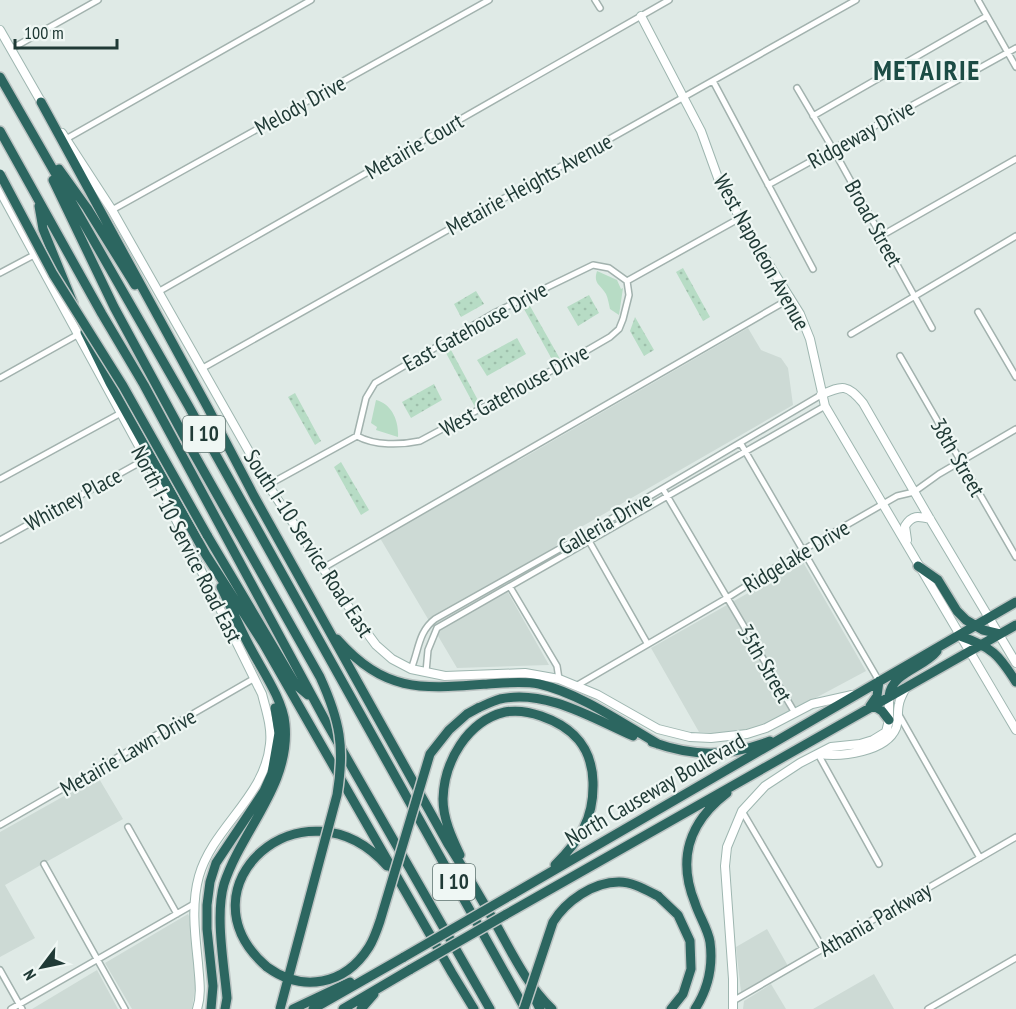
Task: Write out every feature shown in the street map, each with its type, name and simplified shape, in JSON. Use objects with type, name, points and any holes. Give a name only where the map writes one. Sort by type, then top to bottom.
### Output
[{"type":"highway","name":"I 10","points":[[0,77],[188,405],[525,1009]]},
{"type":"highway","points":[[41,102],[290,562],[338,640],[356,659],[380,675],[405,684],[427,687],[514,682],[537,684],[576,698],[658,744]]},
{"type":"highway","points":[[22,115],[87,208],[176,351]]},
{"type":"highway","points":[[22,115],[114,307],[320,677],[334,708],[340,738],[341,768],[337,795],[280,1009]]},
{"type":"highway","name":"I 10","points":[[0,131],[154,403],[314,701],[490,1009]]},
{"type":"highway","points":[[0,174],[53,274],[123,386],[207,535],[296,685],[314,701]]},
{"type":"highway","points":[[38,197],[43,229],[90,342],[206,555],[278,702],[285,723],[281,769],[237,855],[224,886],[220,911],[227,998],[225,1009]]},
{"type":"highway","points":[[206,555],[263,643],[474,1009]]},
{"type":"highway","points":[[918,566],[938,580],[957,611],[976,626],[1000,634]]},
{"type":"highway","name":"North Causeway Boulevard","points":[[313,1009],[1016,602]]},
{"type":"highway","points":[[323,617],[346,664],[442,834],[469,877],[540,1009]]},
{"type":"highway","name":"North Causeway Boulevard","points":[[343,1009],[640,837],[1016,625]]},
{"type":"highway","points":[[960,636],[982,645],[1001,658],[1016,682]]},
{"type":"highway","points":[[890,696],[890,688],[895,680],[931,660],[941,646]]},
{"type":"highway","points":[[211,1009],[213,987],[207,929],[210,882],[216,863],[264,791],[272,773],[279,733],[277,713],[267,680]]},
{"type":"highway","points":[[879,681],[876,699],[870,708],[882,711],[889,720]]},
{"type":"highway","points":[[396,873],[370,850],[340,834],[303,831],[278,839],[260,852],[245,870],[239,883],[236,912],[238,927],[250,950],[267,968],[292,981],[318,983],[347,969],[370,946],[380,921],[430,754],[449,730],[467,714],[499,699],[521,697],[542,699],[658,744],[694,753],[734,752],[786,734]]},
{"type":"highway","points":[[469,877],[448,828],[443,800],[446,779],[453,755],[463,739],[487,720],[504,712],[513,711],[531,712],[559,722],[583,746],[593,766],[593,804],[585,830],[567,853],[544,876]]},
{"type":"highway","points":[[695,1009],[704,994],[711,967],[710,940],[687,881],[685,866],[687,851],[695,830],[706,813],[716,802],[753,774]]},
{"type":"highway","points":[[525,1009],[553,922],[558,913],[573,899],[596,887],[618,882],[638,886],[658,896],[678,915],[690,941],[691,969],[683,994],[671,1009]]},
{"type":"highway","points":[[519,967],[538,996],[552,1009]]},
{"type":"highway","points":[[452,973],[468,1009]]},
{"type":"highway","points":[[293,1009],[353,980],[372,975]]},
{"type":"highway","points":[[361,1009],[380,988]]},
{"type":"street","points":[[11,49],[98,0]]},
{"type":"street","points":[[66,139],[311,0]]},
{"type":"street","name":"Melody Drive","points":[[112,210],[489,0]]},
{"type":"street","points":[[595,0],[600,8]]},
{"type":"street","name":"Metairie Court","points":[[158,292],[669,0]]},
{"type":"street","name":"Metairie Heights Avenue","points":[[201,369],[856,0]]},
{"type":"street","points":[[978,0],[1016,67]]},
{"type":"street","name":"West Napoleon Avenue","points":[[641,16],[701,131],[718,178],[740,218],[800,314],[810,339],[825,406],[1016,730]]},
{"type":"street","points":[[813,116],[987,16]]},
{"type":"street","name":"South I-10 Service Road East","points":[[0,30],[41,102],[112,210],[268,485],[376,645],[392,659],[411,669],[445,676],[525,673],[559,679],[598,694],[658,729],[690,737],[711,738],[747,734],[766,728],[812,704],[859,693]]},
{"type":"street","name":"Ridgeway Drive","points":[[768,184],[1016,48]]},
{"type":"street","points":[[713,81],[813,269]]},
{"type":"street","name":"Broad Street","points":[[797,88],[932,328]]},
{"type":"street","points":[[881,236],[1016,159]]},
{"type":"street","name":"North I-10 Service Road East","points":[[0,191],[146,459],[262,694],[270,733],[270,745],[264,770],[250,798],[229,823],[204,861],[198,877],[194,904],[200,987],[196,1009]]},
{"type":"street","points":[[627,281],[740,218]]},
{"type":"street","points":[[850,334],[1016,236]]},
{"type":"street","points":[[0,273],[34,255]]},
{"type":"street","name":"East Gatehouse Drive","points":[[357,436],[366,398],[375,383],[485,318],[593,265],[601,265],[618,272],[627,281]]},
{"type":"street","name":"West Gatehouse Drive","points":[[357,436],[403,445],[420,441],[560,366],[610,337],[619,329],[629,295],[627,281]]},
{"type":"street","points":[[323,568],[791,298]]},
{"type":"street","points":[[978,312],[1016,377]]},
{"type":"street","points":[[0,378],[77,334]]},
{"type":"street","name":"38th Street","points":[[900,356],[1016,557]]},
{"type":"street","points":[[822,395],[836,388],[852,390],[863,403],[1016,663]]},
{"type":"street","name":"Galleria Drive","points":[[411,669],[425,626],[435,619],[585,535],[822,395]]},
{"type":"street","name":"Galleria Drive","points":[[426,672],[428,650],[438,628],[747,453],[825,406]]},
{"type":"street","points":[[0,479],[121,413]]},
{"type":"street","name":"Ridgelake Drive","points":[[576,686],[883,503],[905,493],[914,492],[1016,429]]},
{"type":"street","points":[[268,485],[357,436]]},
{"type":"street","points":[[741,444],[879,681]]},
{"type":"street","name":"Whitney Place","points":[[0,540],[146,459]]},
{"type":"street","name":"35th Street","points":[[663,489],[795,713]]},
{"type":"street","points":[[912,554],[906,537],[905,525],[915,517],[930,519]]},
{"type":"street","points":[[585,535],[647,643]]},
{"type":"street","points":[[506,580],[557,666],[559,679]]},
{"type":"street","name":"Metairie Lawn Drive","points":[[0,825],[255,678]]},
{"type":"street","points":[[818,754],[832,756],[861,752],[892,735],[906,686]]},
{"type":"street","points":[[733,1005],[725,866],[727,847],[742,811],[765,786],[818,754],[831,747],[860,744],[873,740],[886,732],[890,696]]},
{"type":"street","points":[[999,700],[1007,706],[1016,721]]},
{"type":"street","points":[[899,715],[981,858]]},
{"type":"street","points":[[818,754],[879,864]]},
{"type":"street","points":[[742,811],[824,950]]},
{"type":"street","points":[[128,827],[177,914]]},
{"type":"street","name":"Athania Parkway","points":[[733,1005],[1016,837]]},
{"type":"street","points":[[44,864],[125,1009]]},
{"type":"street","points":[[11,1009],[21,1007],[194,904]]},
{"type":"street","points":[[928,1009],[1016,958]]},
{"type":"street","points":[[0,970],[21,1007]]},
{"type":"shaded area","points":[[748,328],[761,350],[781,358],[788,368],[793,405],[562,538],[553,550],[501,580],[549,665],[457,668],[377,533],[501,461],[518,461]]},
{"type":"shaded area","points":[[803,562],[866,671],[765,725],[727,734],[699,732],[651,648]]},
{"type":"shaded area","points":[[98,777],[123,819],[5,885],[35,938],[0,957],[0,832]]},
{"type":"shaded area","points":[[188,914],[196,982],[192,1009],[132,1009],[105,963]]},
{"type":"shaded area","points":[[767,929],[788,966],[741,992],[736,947]]},
{"type":"shaded area","points":[[97,970],[118,1009],[32,1009]]},
{"type":"shaded area","points":[[874,974],[894,1009],[813,1009],[820,1005]]},
{"type":"shaded area","points":[[771,984],[786,1009],[743,1009],[744,1001]]},
{"type":"green space","points":[[683,268],[710,317],[703,321],[676,272]]},
{"type":"green space","points":[[597,271],[617,280],[621,289],[623,288],[619,315],[610,309],[606,294],[597,281]]},
{"type":"green space","points":[[476,291],[484,304],[461,317],[454,304]]},
{"type":"green space","points":[[589,295],[599,313],[578,326],[567,307]]},
{"type":"green space","points":[[530,306],[560,359],[554,363],[524,309]]},
{"type":"green space","points":[[635,317],[654,350],[644,356],[630,331]]},
{"type":"green space","points":[[517,338],[526,354],[487,376],[477,360]]},
{"type":"green space","points":[[451,350],[480,404],[475,407],[446,353]]},
{"type":"green space","points":[[434,384],[442,400],[411,418],[402,402]]},
{"type":"green space","points":[[295,393],[321,441],[315,445],[288,397]]},
{"type":"green space","points":[[376,400],[386,405],[393,414],[398,437],[376,430],[377,427],[371,423]]},
{"type":"green space","points":[[341,462],[369,510],[361,515],[334,467]]},
{"type":"district","name":"METAIRIE","points":[[927,70]]}]
